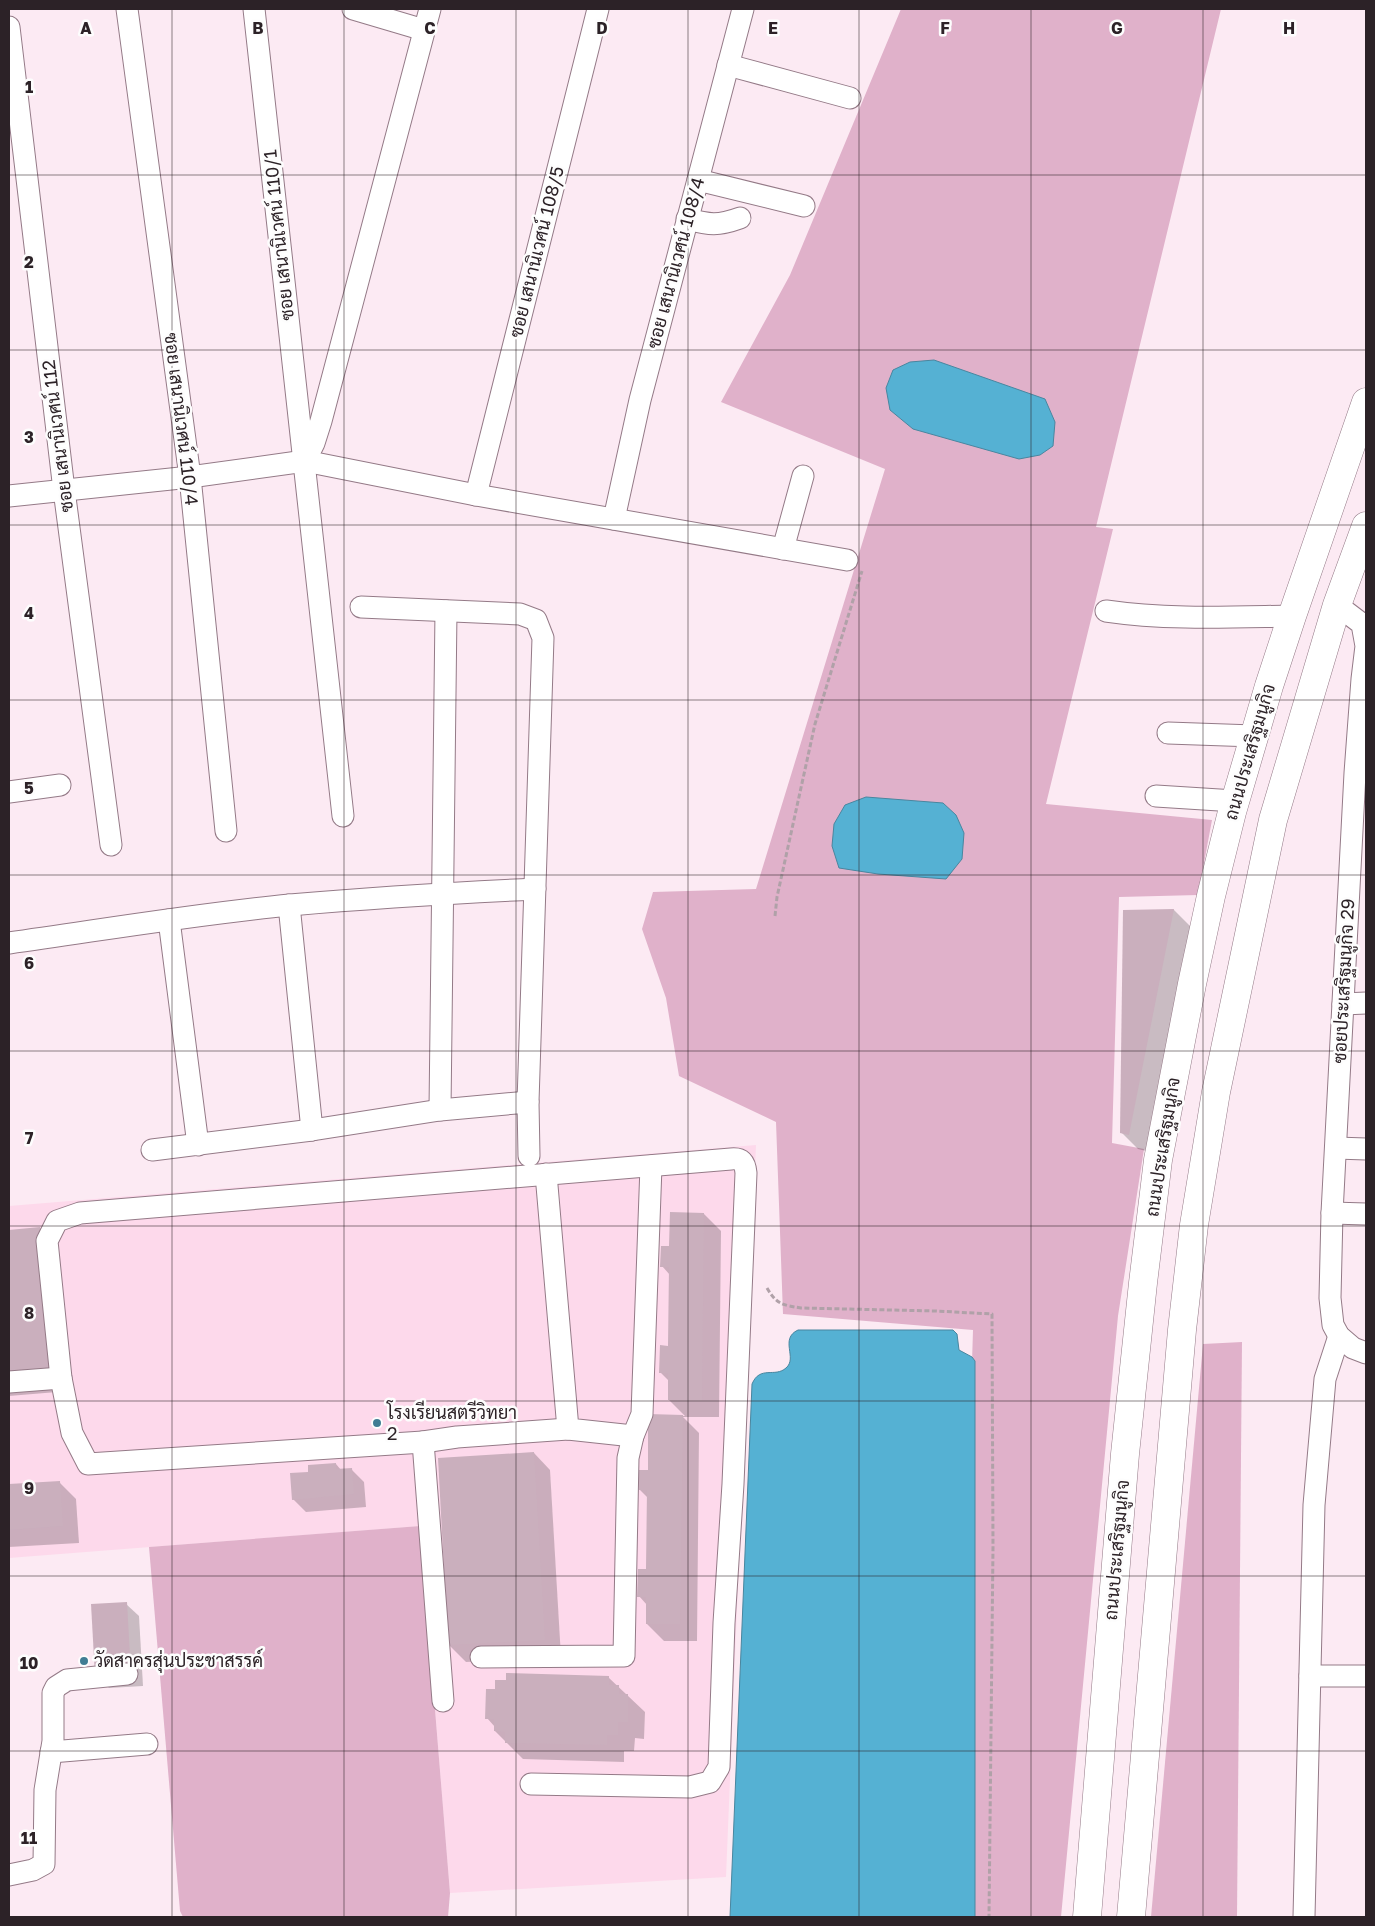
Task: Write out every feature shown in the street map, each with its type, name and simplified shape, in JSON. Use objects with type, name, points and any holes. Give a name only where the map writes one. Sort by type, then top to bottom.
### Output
[{"type":"main road","name":"ถนนประเสริฐมนูกิจ","points":[[1087,1917],[1125,1454],[1158,1160],[1211,896],[1235,801],[1292,616],[1366,402]]},
{"type":"main road","points":[[1130,1917],[1173,1417],[1196,1216],[1216,1092],[1273,820],[1338,605],[1366,526]]},
{"type":"street","name":"ซอย เสนานิเวศน์ 110/4","points":[[127,9],[190,477],[226,831]]},
{"type":"street","name":"ซอย เสนานิเวศน์ 110/1","points":[[254,9],[344,816]]},
{"type":"street","points":[[353,9],[424,30]]},
{"type":"street","points":[[305,461],[314,443],[321,421],[430,9]]},
{"type":"street","name":"ซอย เสนานิเวศน์ 108/5","points":[[476,496],[598,9]]},
{"type":"street","name":"ซอย เสนานิเวศน์ 108/4","points":[[614,520],[640,400],[743,9]]},
{"type":"street","name":"ซอย เสนานิเวศน์ 112","points":[[9,27],[64,490],[111,845]]},
{"type":"street","points":[[728,65],[850,98]]},
{"type":"street","points":[[698,180],[804,206]]},
{"type":"street","points":[[688,218],[715,225],[740,218]]},
{"type":"street","points":[[9,496],[190,477],[305,461],[476,496],[783,549],[854,565]]},
{"type":"street","points":[[783,549],[803,476]]},
{"type":"street","name":"ซอยประเสริฐมนูกิจ 29","points":[[1338,605],[1364,618],[1366,646],[1362,679],[1361,774],[1343,1004],[1332,1213],[1330,1298],[1333,1324],[1339,1336]]},
{"type":"street","points":[[361,607],[520,614],[536,620],[543,638],[528,1102],[529,1156]]},
{"type":"street","points":[[440,1110],[446,611]]},
{"type":"street","points":[[1106,611],[1174,617],[1292,616]]},
{"type":"street","points":[[1168,733],[1254,736]]},
{"type":"street","points":[[9,792],[60,785]]},
{"type":"street","points":[[1156,796],[1235,801]]},
{"type":"street","points":[[9,943],[289,905],[444,893],[535,889]]},
{"type":"street","points":[[289,905],[312,1130]]},
{"type":"street","points":[[169,920],[198,1145]]},
{"type":"street","points":[[1343,1004],[1366,1003]]},
{"type":"street","points":[[152,1150],[312,1130],[440,1110],[528,1102]]},
{"type":"street","points":[[1336,1148],[1366,1149]]},
{"type":"street","points":[[530,1784],[690,1788],[710,1782],[718,1767],[724,1623],[733,1484],[746,1167],[741,1160],[546,1174],[80,1213],[56,1221],[47,1241],[61,1378],[72,1433],[88,1464],[423,1442],[457,1437],[568,1429],[633,1436]]},
{"type":"street","points":[[481,1657],[624,1656],[628,1458],[633,1436],[642,1414],[651,1166]]},
{"type":"street","points":[[546,1174],[568,1429]]},
{"type":"street","points":[[1332,1213],[1366,1214]]},
{"type":"street","points":[[1304,1917],[1314,1512],[1325,1379],[1339,1336],[1353,1348],[1366,1354]]},
{"type":"street","points":[[9,1382],[61,1378]]},
{"type":"street","points":[[423,1442],[443,1701]]},
{"type":"street","points":[[9,1875],[33,1870],[44,1864],[45,1790],[53,1742],[53,1693],[56,1687],[67,1680],[127,1674]]},
{"type":"street","points":[[1310,1676],[1366,1676]]},
{"type":"street","points":[[51,1752],[147,1744]]},
{"type":"path","points":[[774,916],[815,724],[854,565]]},
{"type":"path","points":[[767,1288],[774,1299],[785,1305],[801,1308],[992,1314],[993,1547],[989,1917]]},
{"type":"shaded area","points":[[901,9],[1221,9],[1096,527],[1113,529],[1046,804],[1212,820],[1198,895],[1119,897],[1112,1143],[1144,1149],[1118,1316],[1061,1917],[955,1917],[973,1330],[783,1314],[776,1122],[679,1076],[666,998],[642,929],[653,892],[756,889],[885,469],[721,402],[790,275]]},
{"type":"shaded area","name":"โรงเรียนสตรีวิทยา 2","points":[[756,1145],[726,1877],[450,1893],[420,1526],[9,1558],[9,1206]]},
{"type":"shaded area","points":[[1242,1342],[1237,1917],[1151,1917],[1203,1344]]},
{"type":"shaded area","points":[[420,1526],[450,1893],[448,1917],[183,1917],[180,1911],[149,1547]]},
{"type":"water","points":[[934,360],[1045,399],[1055,422],[1053,446],[1040,455],[1019,459],[913,429],[890,410],[886,388],[893,370],[910,362]]},
{"type":"water","points":[[866,797],[943,803],[956,815],[964,833],[962,859],[946,879],[878,874],[839,868],[832,846],[834,824],[845,805]]},
{"type":"water","points":[[798,1330],[953,1330],[957,1334],[959,1350],[972,1357],[975,1361],[975,1917],[730,1917],[752,1384],[755,1378],[763,1373],[782,1371],[786,1368],[790,1359],[790,1338]]},
{"type":"building","points":[[1174,909],[1129,1135],[1120,1133],[1123,910]]},
{"type":"building","points":[[670,1212],[704,1213],[702,1401],[668,1400],[668,1373],[659,1373],[660,1345],[668,1346],[669,1267],[660,1267],[661,1246],[669,1246]]},
{"type":"building","points":[[40,1227],[52,1375],[9,1378],[9,1230]]},
{"type":"building","points":[[648,1414],[683,1415],[680,1624],[646,1624],[646,1597],[637,1597],[638,1569],[646,1569],[647,1490],[639,1490],[639,1470],[648,1470]]},
{"type":"building","points":[[534,1452],[545,1640],[448,1645],[438,1458]]},
{"type":"building","points":[[336,1463],[336,1469],[352,1468],[354,1494],[292,1500],[290,1473],[308,1472],[308,1465]]},
{"type":"building","points":[[60,1481],[63,1526],[9,1530],[9,1484]]},
{"type":"building","points":[[127,1602],[131,1674],[95,1676],[91,1604]]},
{"type":"building","points":[[506,1673],[609,1676],[609,1685],[619,1685],[619,1694],[628,1694],[628,1722],[618,1722],[618,1735],[607,1735],[607,1745],[505,1743],[505,1732],[494,1731],[494,1719],[485,1719],[486,1689],[495,1689],[495,1680],[506,1680]]},
{"type":"place","name":"โรงเรียนสตรีวิทยา 2","points":[[377,1423]]},
{"type":"place","name":"วัดสาครสุ่นประชาสรรค์","points":[[84,1661]]}]
